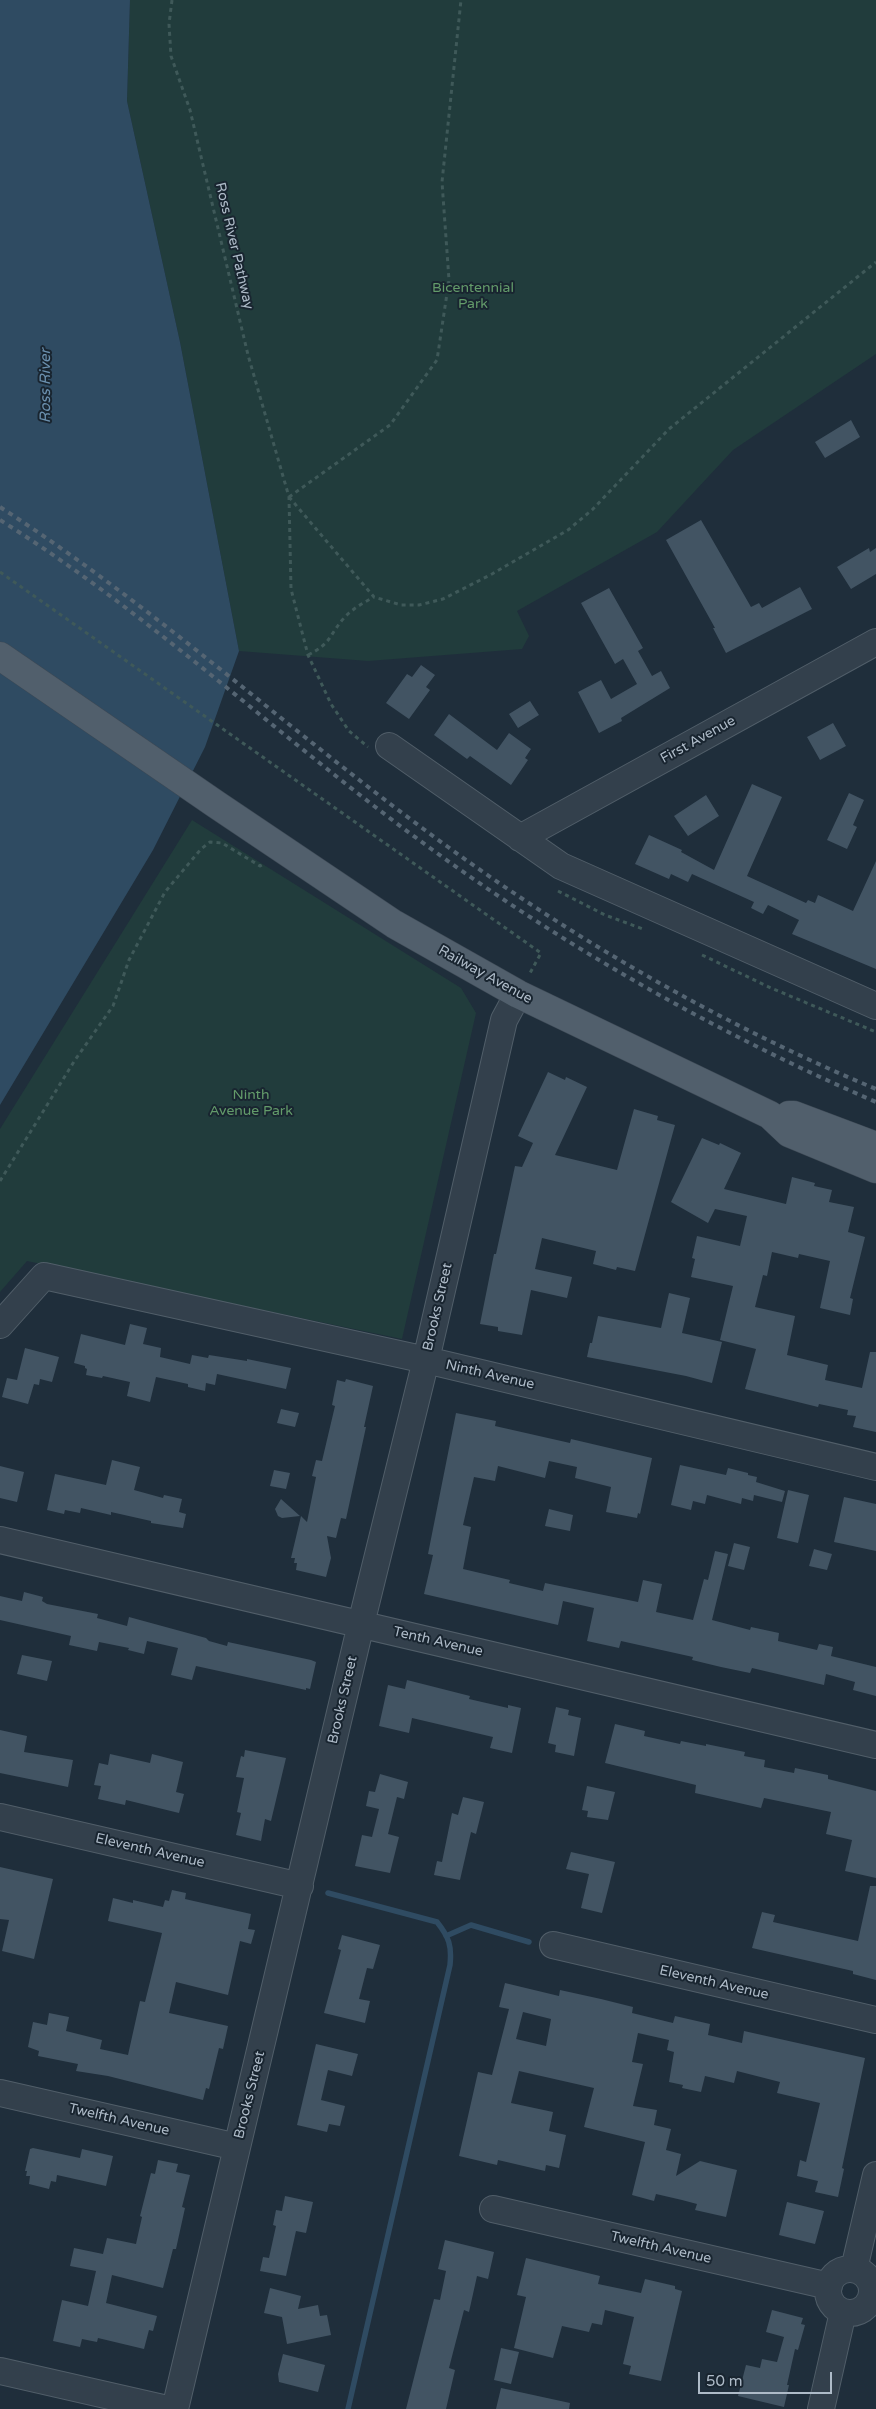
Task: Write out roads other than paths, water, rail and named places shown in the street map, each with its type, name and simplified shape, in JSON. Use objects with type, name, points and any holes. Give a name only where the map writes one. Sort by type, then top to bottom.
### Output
[{"type":"main road","name":"Railway Avenue","points":[[0,656],[394,924],[518,994],[770,1115],[789,1132],[876,1169]]},
{"type":"main road","name":"Railway Avenue","points":[[770,1115],[794,1115],[876,1146]]},
{"type":"street","name":"First Avenue","points":[[520,838],[876,642]]},
{"type":"street","points":[[381,748],[561,866],[876,1006]]},
{"type":"street","name":"Brooks Street","points":[[175,2409],[361,1624],[426,1360],[504,1020],[518,994]]},
{"type":"street","name":"Ninth Avenue","points":[[0,1325],[44,1276],[426,1360],[876,1467]]},
{"type":"street","name":"Tenth Avenue","points":[[0,1540],[876,1744]]},
{"type":"street","name":"Eleventh Avenue","points":[[0,1817],[300,1886]]},
{"type":"street","name":"Eleventh Avenue","points":[[553,1945],[876,2020]]},
{"type":"street","name":"Twelfth Avenue","points":[[0,2093],[237,2147]]},
{"type":"street","points":[[854,2269],[876,2175]]},
{"type":"street","name":"Twelfth Avenue","points":[[493,2209],[829,2286]]},
{"type":"street","points":[[854,2269],[860,2271],[870,2280],[874,2294],[862,2310],[843,2312],[833,2304],[829,2286],[841,2271],[854,2269]]},
{"type":"street","points":[[821,2409],[843,2312]]},
{"type":"street","points":[[0,2371],[168,2409]]},
{"type":"water","name":"Ross River","points":[[0,0],[130,0],[127,101],[180,342],[239,651],[205,747],[153,850],[0,1105]]},
{"type":"waterway","points":[[328,1893],[437,1922],[447,1937],[450,1952],[450,1965],[348,2409]]},
{"type":"waterway","points":[[446,1936],[471,1925],[529,1942]]},
{"type":"railway","points":[[0,507],[58,546],[171,630],[336,762],[448,847],[549,916],[602,949],[709,1010],[764,1038],[876,1089]]},
{"type":"railway","points":[[0,520],[56,557],[165,638],[323,766],[430,848],[536,921],[590,955],[702,1018],[759,1048],[876,1102]]},
{"type":"park label","name":"Bicentennial Park","points":[[473,296]]},
{"type":"park label","name":"Ninth Avenue Park","points":[[251,1104]]}]
